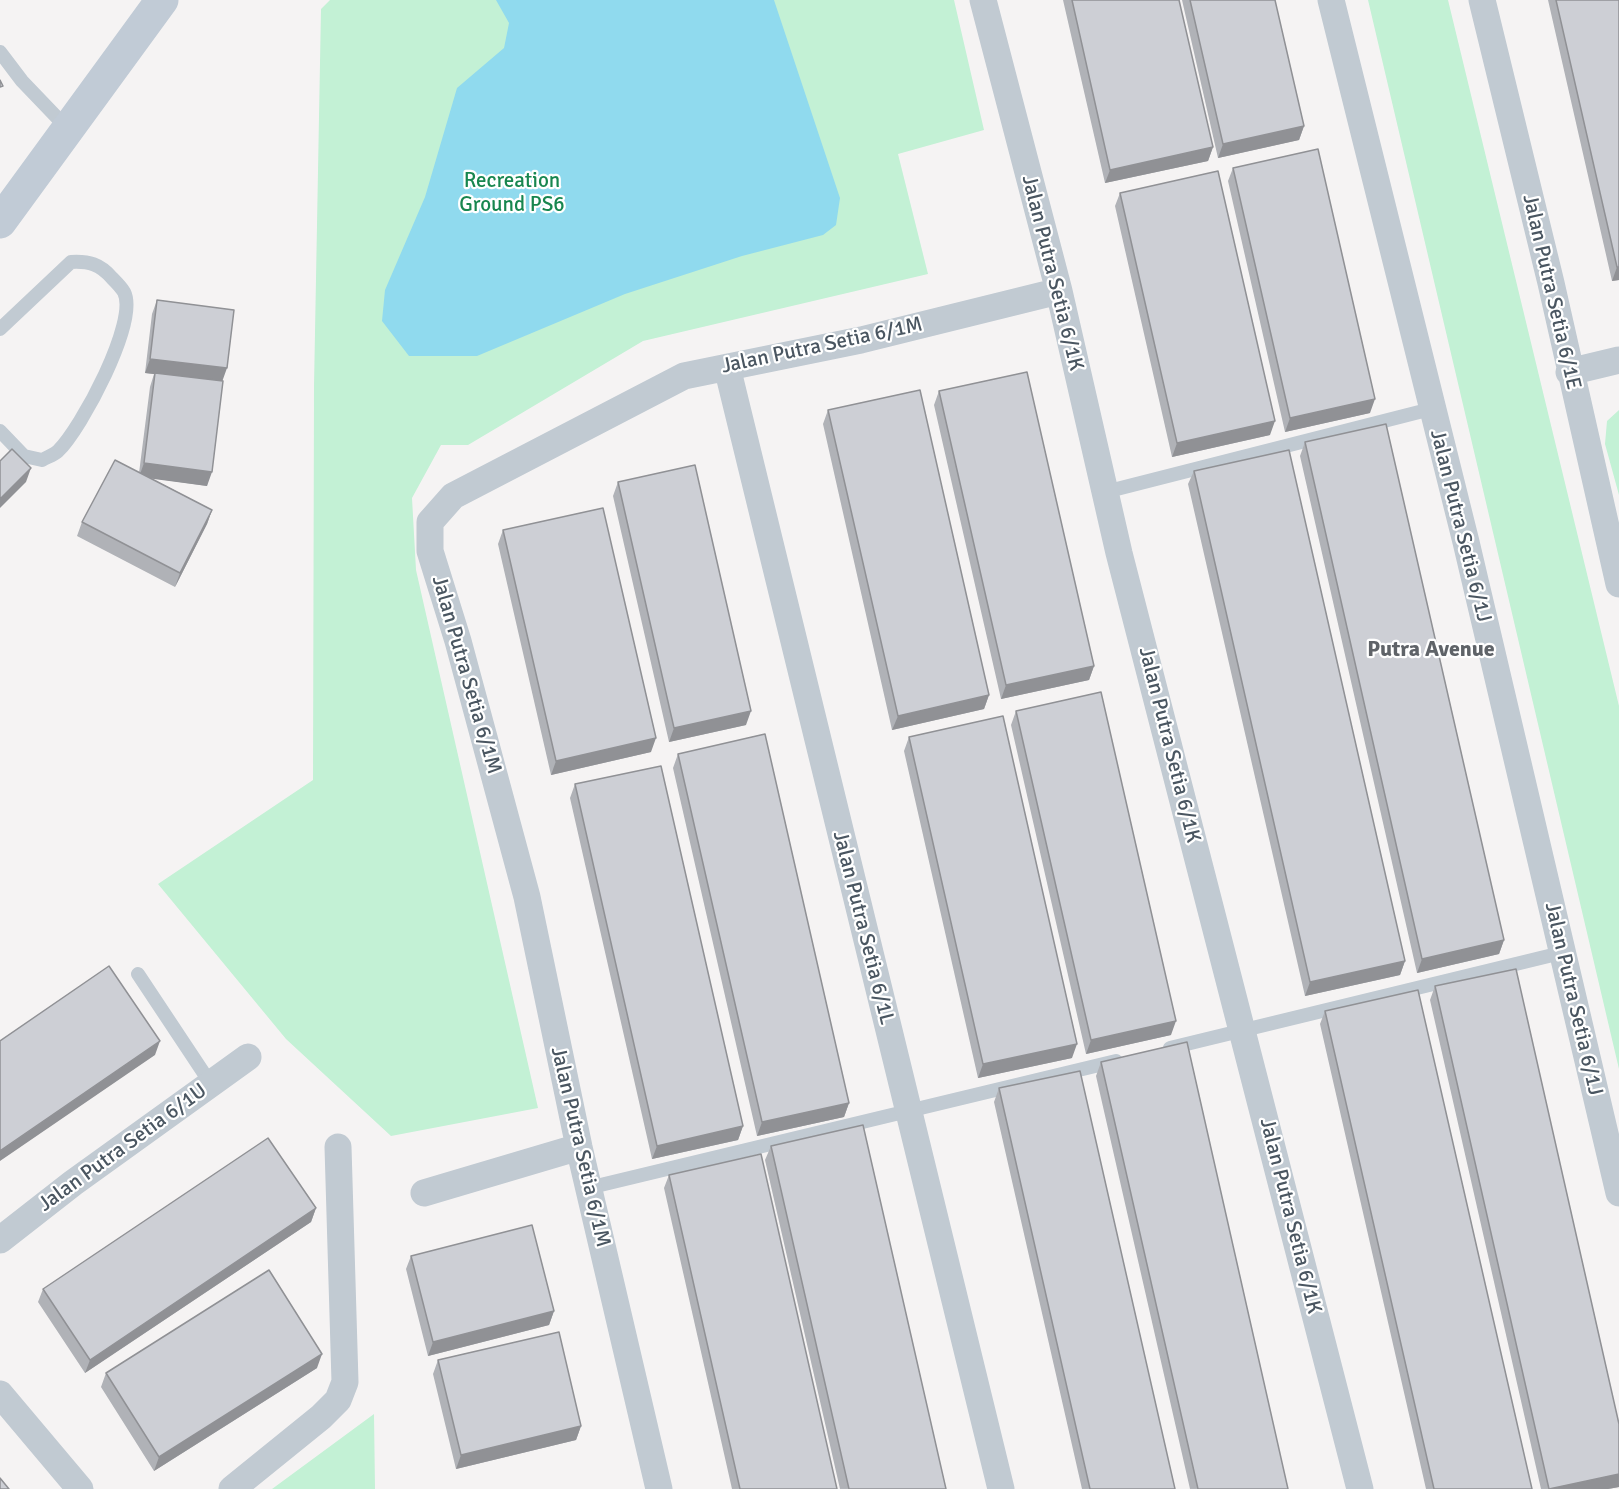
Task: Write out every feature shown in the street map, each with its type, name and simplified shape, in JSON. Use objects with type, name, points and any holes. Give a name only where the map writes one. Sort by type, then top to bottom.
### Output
[{"type":"street","points":[[0,222],[162,0]]},
{"type":"street","name":"Jalan Putra Setia 6/1K","points":[[983,0],[1059,291],[1105,492],[1360,1489]]},
{"type":"street","name":"Jalan Putra Setia 6/1J","points":[[1331,0],[1431,409],[1466,542],[1619,1193]]},
{"type":"street","name":"Jalan Putra Setia 6/1E","points":[[1482,0],[1548,272],[1619,584]]},
{"type":"street","name":"Jalan Putra Setia 6/1M","points":[[650,1488],[527,897],[458,641],[430,551],[430,522],[453,496],[684,376],[861,340],[1059,291]]},
{"type":"street","points":[[1569,372],[1619,360]]},
{"type":"street","name":"Jalan Putra Setia 6/1L","points":[[727,367],[1001,1489]]},
{"type":"street","name":"Jalan Putra Setia 6/1U","points":[[0,1240],[73,1184],[248,1058]]},
{"type":"street","points":[[232,1489],[338,1400],[345,1382],[338,1147]]},
{"type":"street","points":[[424,1193],[579,1147]]},
{"type":"street","points":[[0,1394],[80,1489]]},
{"type":"lane","points":[[0,52],[22,81],[68,129]]},
{"type":"lane","points":[[0,329],[71,262],[89,261],[105,269],[125,293],[126,319],[109,366],[89,408],[58,451],[42,460],[24,456],[0,431]]},
{"type":"lane","points":[[1105,492],[1431,409]]},
{"type":"lane","points":[[1151,1052],[1561,953]]},
{"type":"lane","points":[[138,974],[211,1084]]},
{"type":"lane","points":[[588,1188],[1128,1058]]},
{"type":"green space","name":"Recreation Ground PS6","points":[[330,0],[954,0],[984,130],[898,154],[928,274],[643,341],[468,445],[441,445],[412,498],[416,570],[538,1108],[391,1136],[286,1039],[158,884],[313,780],[314,386],[321,9]]},
{"type":"green space","points":[[1368,0],[1448,0],[1619,706],[1619,1069]]},
{"type":"green space","points":[[1619,410],[1619,495],[1605,444],[1607,421]]},
{"type":"green space","points":[[374,1414],[375,1489],[272,1489]]},
{"type":"water","points":[[496,0],[774,0],[840,198],[836,225],[823,235],[742,256],[625,294],[477,356],[409,356],[382,321],[385,290],[425,197],[457,88],[504,48],[509,23]]},
{"type":"building","points":[[1072,0],[1179,0],[1213,147],[1110,170]]},
{"type":"building","points":[[1190,0],[1275,0],[1304,126],[1223,144]]},
{"type":"building","points":[[1556,0],[1619,0],[1619,267],[1617,267]]},
{"type":"building","points":[[1318,149],[1375,399],[1290,418],[1233,168]]},
{"type":"building","points":[[1218,171],[1275,421],[1177,443],[1120,193]]},
{"type":"building","points":[[157,300],[234,310],[227,368],[150,359]]},
{"type":"building","points":[[1027,372],[1094,666],[1006,685],[939,391]]},
{"type":"building","points":[[155,373],[223,381],[212,472],[144,463]]},
{"type":"building","points":[[920,390],[989,695],[898,716],[828,410]]},
{"type":"building","points":[[1386,424],[1504,940],[1422,959],[1305,442]]},
{"type":"building","points":[[12,449],[31,468],[0,499],[0,461]]},
{"type":"building","points":[[1289,450],[1405,961],[1310,982],[1194,471]]},
{"type":"building","points":[[115,460],[212,510],[180,573],[82,522]]},
{"type":"building","points":[[695,465],[751,711],[674,728],[618,482]]},
{"type":"building","points":[[603,508],[656,738],[556,761],[503,530]]},
{"type":"building","points":[[1101,692],[1176,1021],[1091,1040],[1016,711]]},
{"type":"building","points":[[1003,716],[1077,1044],[983,1064],[909,737]]},
{"type":"building","points":[[765,734],[849,1103],[762,1122],[678,754]]},
{"type":"building","points":[[661,766],[743,1126],[657,1146],[575,784]]},
{"type":"building","points":[[109,966],[160,1041],[0,1151],[0,1041]]},
{"type":"building","points":[[1516,969],[1619,1424],[1619,1474],[1549,1489],[1435,986]]},
{"type":"building","points":[[1418,990],[1532,1489],[1434,1489],[1325,1011]]},
{"type":"building","points":[[1187,1042],[1288,1489],[1198,1489],[1101,1062]]},
{"type":"building","points":[[1080,1071],[1175,1489],[1090,1489],[999,1088]]},
{"type":"building","points":[[863,1125],[946,1489],[849,1489],[771,1146]]},
{"type":"building","points":[[268,1138],[316,1208],[90,1360],[43,1289]]},
{"type":"building","points":[[761,1154],[837,1489],[740,1489],[669,1175]]},
{"type":"building","points":[[532,1225],[554,1311],[433,1342],[411,1256]]},
{"type":"building","points":[[269,1270],[322,1354],[159,1457],[106,1373]]},
{"type":"building","points":[[559,1332],[581,1426],[461,1455],[438,1360]]},
{"type":"building","points":[[0,1478],[9,1489],[0,1489]]},
{"type":"district","name":"Putra Avenue","points":[[1431,650]]}]
